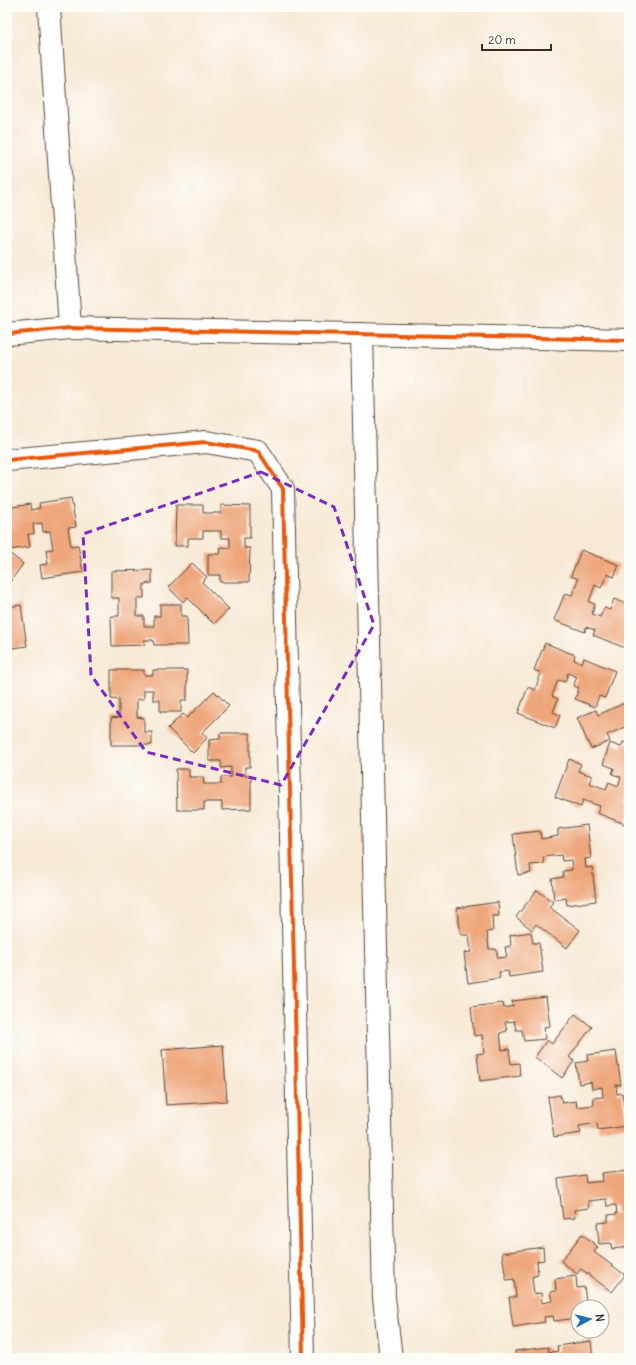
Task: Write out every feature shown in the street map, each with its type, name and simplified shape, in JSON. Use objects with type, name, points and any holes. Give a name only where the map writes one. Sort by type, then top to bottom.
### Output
[{"type":"street","points":[[49,7],[70,328]]},
{"type":"street","points":[[7,334],[70,328],[629,340]]},
{"type":"street","points":[[362,334],[384,1298],[391,1358]]},
{"type":"street","points":[[7,460],[206,442],[258,451],[283,489],[303,1358]]},
{"type":"highlighted area","points":[[261,472],[334,507],[374,625],[281,785],[146,752],[91,675],[83,534]]},
{"type":"building","points":[[71,498],[76,527],[68,528],[71,546],[78,545],[83,572],[42,578],[40,565],[48,564],[46,550],[53,549],[50,531],[43,532],[42,523],[33,524],[34,534],[28,534],[30,547],[9,550],[7,539],[7,508],[30,504],[31,510],[40,508],[39,503]]},
{"type":"building","points":[[176,505],[203,505],[203,513],[221,513],[221,505],[250,506],[250,538],[244,538],[244,548],[250,548],[249,582],[220,582],[220,575],[208,575],[208,554],[220,554],[221,547],[230,548],[230,538],[221,538],[221,531],[203,531],[203,538],[188,538],[188,546],[175,546]]},
{"type":"building","points":[[581,550],[619,565],[614,577],[607,574],[601,588],[595,585],[589,602],[595,604],[592,614],[600,617],[604,608],[610,610],[614,599],[629,605],[629,637],[625,648],[593,635],[595,630],[586,627],[585,632],[554,620],[565,593],[572,595],[578,579],[571,576]]},
{"type":"building","points":[[7,551],[23,564],[7,586]]},
{"type":"building","points":[[192,563],[207,577],[202,582],[229,609],[214,624],[187,597],[183,602],[168,587]]},
{"type":"building","points":[[152,570],[152,583],[144,584],[144,598],[137,598],[137,616],[144,616],[144,626],[154,626],[154,616],[160,616],[160,604],[181,604],[181,616],[187,616],[188,645],[154,645],[153,640],[144,640],[145,645],[112,646],[111,616],[119,616],[119,598],[111,598],[111,571]]},
{"type":"building","points":[[21,605],[27,646],[7,649],[8,607]]},
{"type":"building","points":[[545,643],[575,655],[574,660],[582,663],[584,658],[615,671],[605,698],[599,696],[595,707],[575,699],[579,688],[573,686],[577,677],[568,673],[565,682],[558,680],[552,696],[558,699],[553,712],[560,715],[555,728],[518,713],[528,687],[535,690],[541,673],[534,670]]},
{"type":"building","points":[[111,670],[144,670],[144,675],[153,675],[153,670],[187,670],[187,700],[181,700],[181,712],[160,712],[160,700],[153,700],[153,690],[144,690],[144,699],[137,699],[137,717],[144,718],[144,732],[152,732],[152,745],[111,745],[111,718],[119,717],[119,700],[111,699]]},
{"type":"building","points":[[214,691],[229,706],[202,733],[207,738],[193,753],[168,728],[183,714],[187,718]]},
{"type":"building","points":[[629,701],[629,725],[607,735],[610,741],[591,749],[577,718],[596,710],[598,715]]},
{"type":"building","points":[[220,733],[250,733],[250,767],[245,767],[245,776],[251,776],[251,809],[222,810],[222,802],[204,802],[204,810],[177,810],[176,769],[189,769],[189,777],[203,777],[204,784],[221,784],[221,777],[231,777],[231,767],[221,768],[221,761],[209,761],[209,740],[220,739]]},
{"type":"building","points":[[623,742],[629,744],[629,812],[625,824],[597,813],[600,806],[583,800],[581,807],[555,797],[569,759],[581,764],[578,771],[592,776],[589,783],[606,789],[609,782],[618,786],[621,777],[612,774],[614,768],[603,764],[610,743],[621,747]]},
{"type":"building","points":[[587,825],[591,858],[585,859],[586,868],[592,867],[596,901],[567,905],[566,898],[554,900],[552,879],[563,877],[563,871],[572,870],[571,860],[562,861],[561,855],[543,857],[544,864],[530,865],[531,873],[518,875],[513,834],[540,831],[541,839],[558,836],[558,829]]},
{"type":"building","points":[[537,890],[553,902],[549,907],[580,930],[567,948],[536,924],[532,930],[516,917]]},
{"type":"building","points":[[498,902],[499,916],[492,916],[493,931],[487,932],[489,949],[496,949],[498,958],[507,957],[505,947],[511,946],[510,935],[531,932],[533,943],[539,943],[543,972],[509,977],[508,971],[499,972],[500,978],[468,983],[464,953],[471,952],[469,935],[461,935],[457,908]]},
{"type":"building","points":[[546,997],[550,1026],[544,1027],[545,1039],[524,1041],[522,1030],[516,1030],[514,1021],[505,1022],[507,1031],[500,1033],[502,1050],[509,1049],[511,1064],[519,1063],[520,1076],[480,1081],[477,1054],[484,1053],[482,1035],[474,1036],[471,1007],[503,1003],[504,1008],[513,1006],[512,1001]]},
{"type":"building","points":[[575,1014],[592,1027],[569,1057],[574,1061],[562,1078],[535,1057],[547,1040],[552,1044]]},
{"type":"building","points":[[223,1045],[227,1101],[166,1105],[162,1050]]},
{"type":"building","points":[[616,1051],[621,1085],[616,1085],[617,1094],[622,1093],[627,1126],[598,1130],[597,1123],[579,1126],[581,1133],[554,1137],[548,1097],[560,1095],[562,1103],[576,1101],[577,1107],[594,1105],[593,1098],[603,1097],[602,1087],[592,1089],[591,1082],[579,1084],[576,1063],[588,1061],[587,1055]]},
{"type":"building","points":[[629,1170],[629,1247],[612,1249],[611,1243],[599,1244],[597,1223],[608,1222],[608,1215],[617,1214],[616,1205],[607,1206],[606,1199],[588,1201],[589,1208],[574,1210],[575,1218],[563,1219],[558,1179],[585,1175],[586,1183],[603,1181],[602,1173]]},
{"type":"building","points":[[582,1234],[598,1247],[594,1252],[625,1275],[612,1292],[581,1269],[577,1274],[561,1261]]},
{"type":"building","points":[[543,1247],[544,1260],[537,1261],[538,1275],[532,1277],[534,1294],[541,1293],[542,1303],[552,1301],[550,1292],[556,1291],[555,1279],[576,1276],[577,1288],[584,1287],[586,1299],[570,1299],[570,1319],[554,1321],[553,1316],[544,1317],[545,1322],[513,1327],[509,1297],[516,1297],[514,1279],[506,1280],[502,1253]]},
{"type":"building","points":[[591,1341],[593,1358],[516,1358],[515,1351],[548,1347],[549,1352],[558,1351],[557,1346]]},
{"type":"cycle path","points":[[7,334],[70,328],[629,340]]},
{"type":"cycle path","points":[[7,460],[206,442],[258,451],[283,489],[303,1358]]}]
